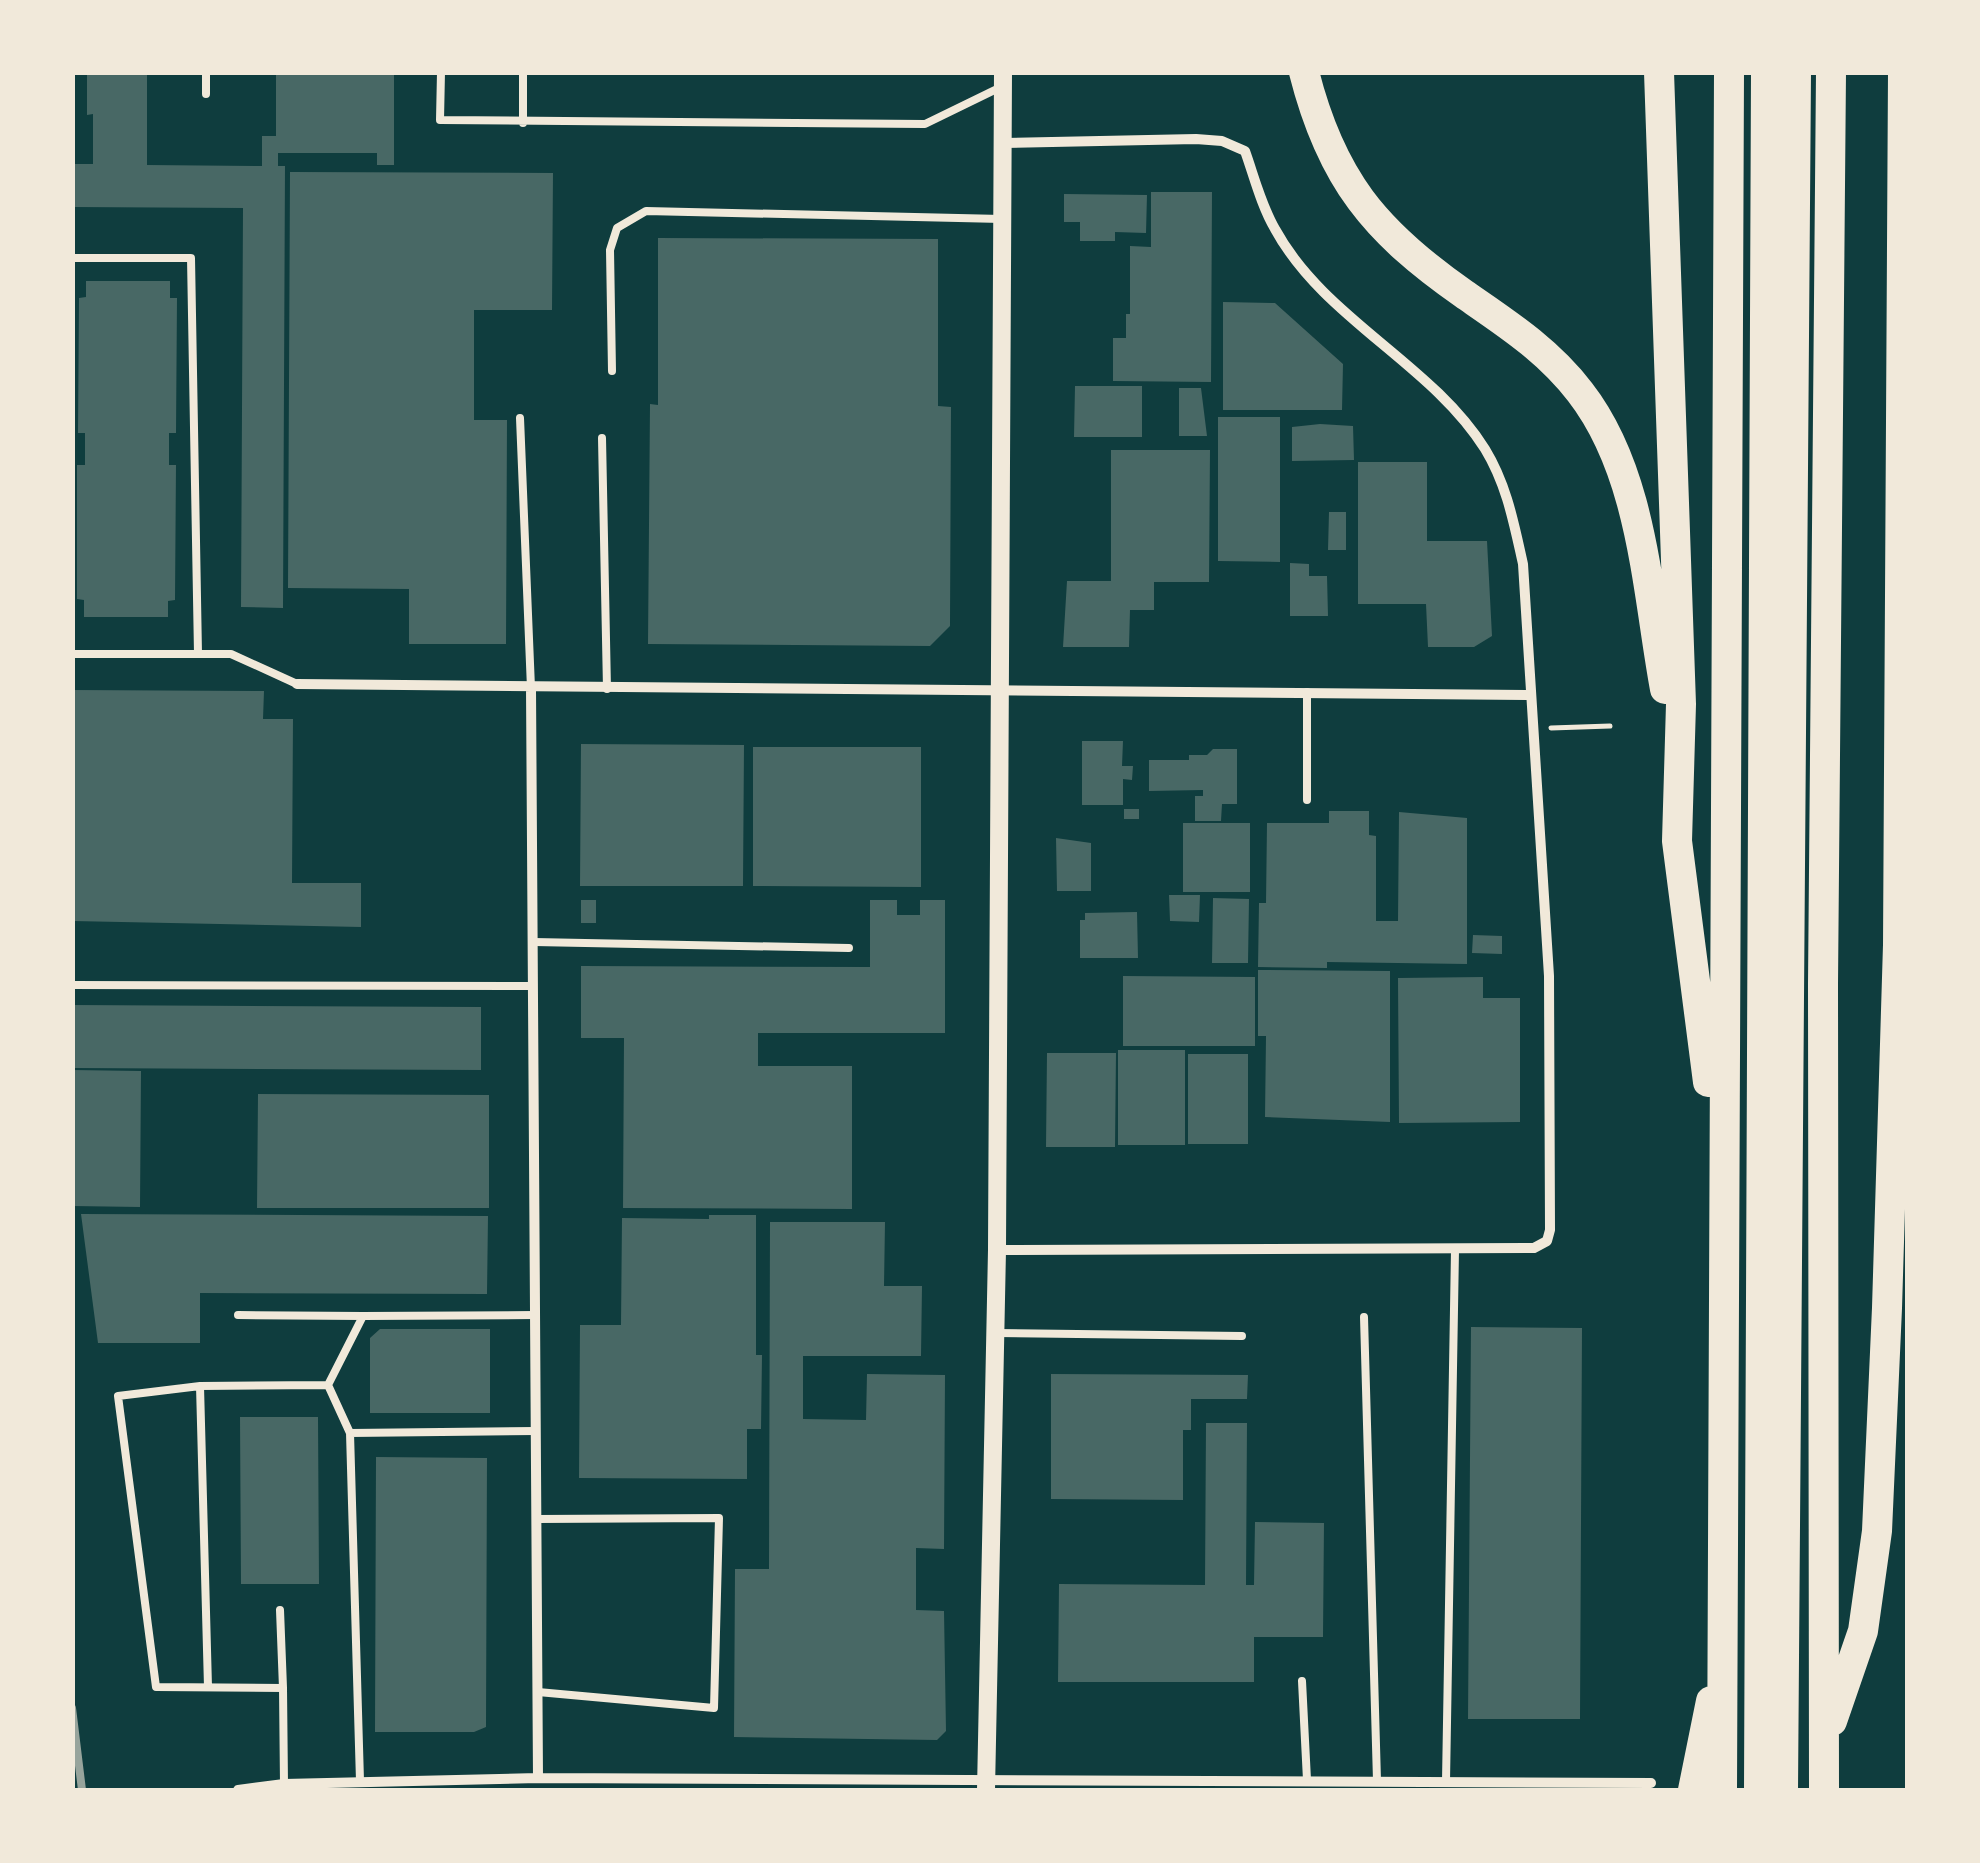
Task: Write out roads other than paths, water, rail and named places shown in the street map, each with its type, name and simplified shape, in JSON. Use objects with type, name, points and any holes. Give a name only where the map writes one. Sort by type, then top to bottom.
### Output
[{"type":"highway","points":[[1304,72],[1316,121],[1353,194],[1392,239],[1527,337],[1580,392],[1600,422],[1626,486],[1677,748]]},
{"type":"highway","points":[[1659,72],[1680,684],[1678,840],[1724,1201]]},
{"type":"highway","points":[[1694,1790],[1712,1742],[1723,1654],[1728,72]]},
{"type":"highway","points":[[1766,72],[1772,1741],[1782,1790]]},
{"type":"highway","points":[[1760,1790],[1772,1741],[1796,72]]},
{"type":"highway","points":[[1824,1790],[1823,984],[1830,628],[1831,72]]},
{"type":"highway","points":[[1824,1742],[1862,1631],[1877,1531],[1898,945],[1903,72]]},
{"type":"highway","points":[[1900,576],[1908,521]]},
{"type":"highway","points":[[1712,1742],[1722,1790]]},
{"type":"street","points":[[987,1784],[998,1250],[1003,79]]},
{"type":"street","points":[[998,1250],[1534,1248],[1547,1241],[1549,976],[1522,564],[1509,499],[1484,448],[1446,404],[1320,287],[1275,230],[1244,150],[1222,141],[1196,139],[1003,143]]},
{"type":"street","points":[[297,684],[1531,695]]},
{"type":"street","points":[[531,688],[538,1778]]},
{"type":"street","points":[[238,1790],[284,1784],[538,1778],[987,1784],[1307,1780],[1325,1785],[1377,1781],[1651,1783]]},
{"type":"lane","points":[[206,72],[206,94]]},
{"type":"lane","points":[[441,72],[440,120],[524,124],[925,124],[1003,79]]},
{"type":"lane","points":[[524,72],[524,124]]},
{"type":"lane","points":[[612,371],[610,250],[617,228],[646,211],[1002,218]]},
{"type":"lane","points":[[72,258],[190,258],[198,654]]},
{"type":"lane","points":[[520,418],[531,688]]},
{"type":"lane","points":[[602,438],[606,689]]},
{"type":"lane","points":[[72,654],[232,654],[297,684]]},
{"type":"lane","points":[[1307,692],[1307,800]]},
{"type":"lane","points":[[534,942],[850,948]]},
{"type":"lane","points":[[72,985],[533,986]]},
{"type":"lane","points":[[1446,1782],[1455,1250]]},
{"type":"lane","points":[[238,1315],[535,1315]]},
{"type":"lane","points":[[328,1385],[363,1316]]},
{"type":"lane","points":[[1364,1317],[1377,1781]]},
{"type":"lane","points":[[996,1333],[1242,1336]]},
{"type":"lane","points":[[283,1688],[156,1687],[118,1396],[200,1386],[328,1385]]},
{"type":"lane","points":[[328,1385],[350,1433],[360,1781]]},
{"type":"lane","points":[[200,1386],[208,1687]]},
{"type":"lane","points":[[350,1433],[536,1431]]},
{"type":"lane","points":[[537,1519],[719,1518],[714,1708],[538,1692]]},
{"type":"lane","points":[[280,1610],[284,1784]]},
{"type":"lane","points":[[1302,1680],[1307,1780]]},
{"type":"railway","points":[[72,1708],[82,1790]]}]
